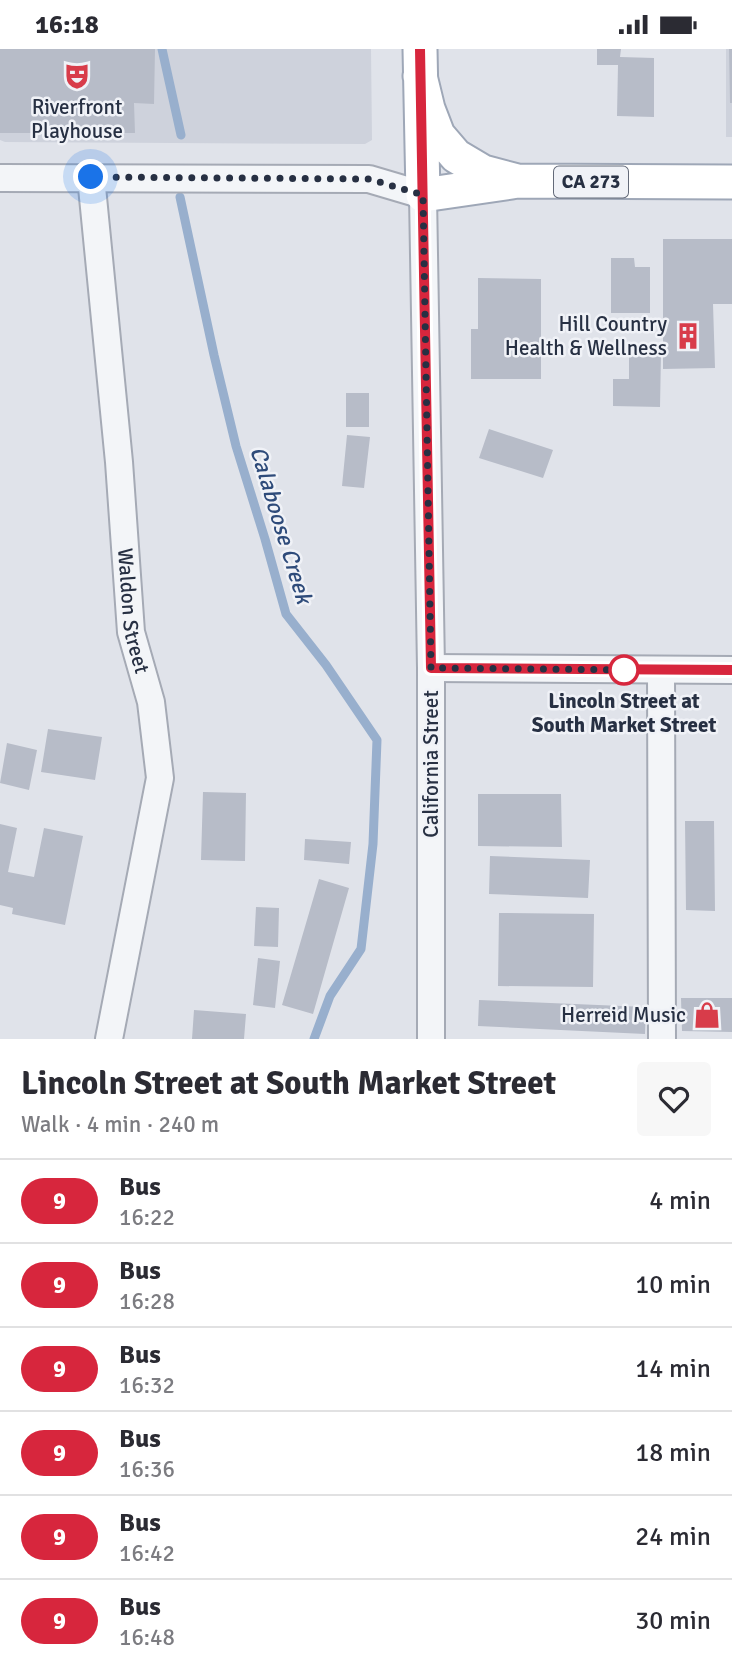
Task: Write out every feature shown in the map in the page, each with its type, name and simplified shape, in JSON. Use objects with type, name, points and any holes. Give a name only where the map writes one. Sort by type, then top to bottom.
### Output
[{"type":"main road","name":"California Street","points":[[420,62],[428,109],[438,135],[456,156],[483,172],[517,181]]},
{"type":"main road","name":"California Street","points":[[420,62],[423,195]]},
{"type":"main road","name":"CA 273","points":[[423,195],[517,181],[732,182]]},
{"type":"street","points":[[0,177],[369,179],[423,195]]},
{"type":"street","name":"Waldon Street","points":[[91,177],[119,462],[131,632],[151,702],[160,778],[109,1039]]},
{"type":"street","name":"California Street","points":[[423,195],[431,668],[431,1039]]},
{"type":"street","points":[[431,668],[732,670]]},
{"type":"street","points":[[661,670],[662,1039]]},
{"type":"shaded area","points":[[0,49],[371,49],[372,140],[365,144],[5,142],[0,140]]},
{"type":"shaded area","points":[[726,49],[732,49],[732,137],[726,137]]},
{"type":"building","name":"Riverfront Playhouse","points":[[0,49],[155,49],[154,104],[134,103],[135,133],[0,133]]},
{"type":"building","points":[[597,49],[621,49],[620,57],[654,58],[654,117],[617,116],[618,65],[597,65]]},
{"type":"building","points":[[729,49],[732,49],[732,103],[730,103]]},
{"type":"building","name":"Hill Country Health & Wellness","points":[[663,239],[732,239],[732,304],[713,304],[715,368],[663,369]]},
{"type":"building","points":[[611,258],[634,258],[635,267],[650,267],[650,313],[611,313]]},
{"type":"building","points":[[478,278],[541,279],[541,379],[471,379],[471,329],[478,329]]},
{"type":"building","points":[[629,353],[661,353],[660,407],[613,406],[613,379],[629,379]]},
{"type":"building","points":[[346,393],[369,393],[369,427],[346,427]]},
{"type":"building","points":[[489,429],[553,450],[543,478],[479,458]]},
{"type":"building","points":[[347,435],[370,437],[364,488],[342,486]]},
{"type":"building","points":[[48,729],[102,737],[95,780],[41,772]]},
{"type":"building","points":[[7,743],[37,750],[29,790],[0,783]]},
{"type":"building","points":[[203,792],[246,793],[245,861],[201,860]]},
{"type":"building","points":[[478,794],[561,794],[562,847],[478,846]]},
{"type":"building","points":[[685,821],[714,821],[715,911],[686,910]]},
{"type":"building","points":[[0,824],[17,828],[8,872],[34,877],[44,828],[83,836],[65,925],[12,914],[13,908],[0,905]]},
{"type":"building","points":[[305,839],[351,842],[349,864],[304,860]]},
{"type":"building","points":[[490,856],[590,860],[588,898],[489,894]]},
{"type":"building","points":[[319,879],[349,888],[313,1014],[282,1005]]},
{"type":"building","points":[[256,907],[279,908],[278,947],[254,946]]},
{"type":"building","points":[[499,913],[594,914],[593,987],[498,986]]},
{"type":"building","points":[[258,958],[280,961],[275,1008],[253,1005]]},
{"type":"building","name":"Herreid Music","points":[[681,998],[732,998],[732,1032],[682,1031]]},
{"type":"building","points":[[479,1000],[646,1007],[645,1034],[478,1026]]},
{"type":"building","points":[[194,1010],[246,1014],[244,1039],[192,1039]]},
{"type":"waterway","name":"Calaboose Creek","points":[[162,49],[181,135]]},
{"type":"waterway","name":"Calaboose Creek","points":[[180,197],[236,446],[286,614],[326,665],[377,740],[373,844],[361,949],[330,996],[314,1039]]},
{"type":"bus line","name":"9","points":[[420,49],[431,668],[732,670]]},
{"type":"place","name":"Riverfront Playhouse","points":[[77,76]]},
{"type":"place","name":"Hill Country Health & Wellness","points":[[688,336]]},
{"type":"place","name":"Lincoln Street at South Market Street","points":[[624,670]]},
{"type":"place","name":"Herreid Music","points":[[707,1015]]},
{"type":"route","points":[[91,177],[369,179],[423,195],[431,668],[633,670],[624,670]]}]
